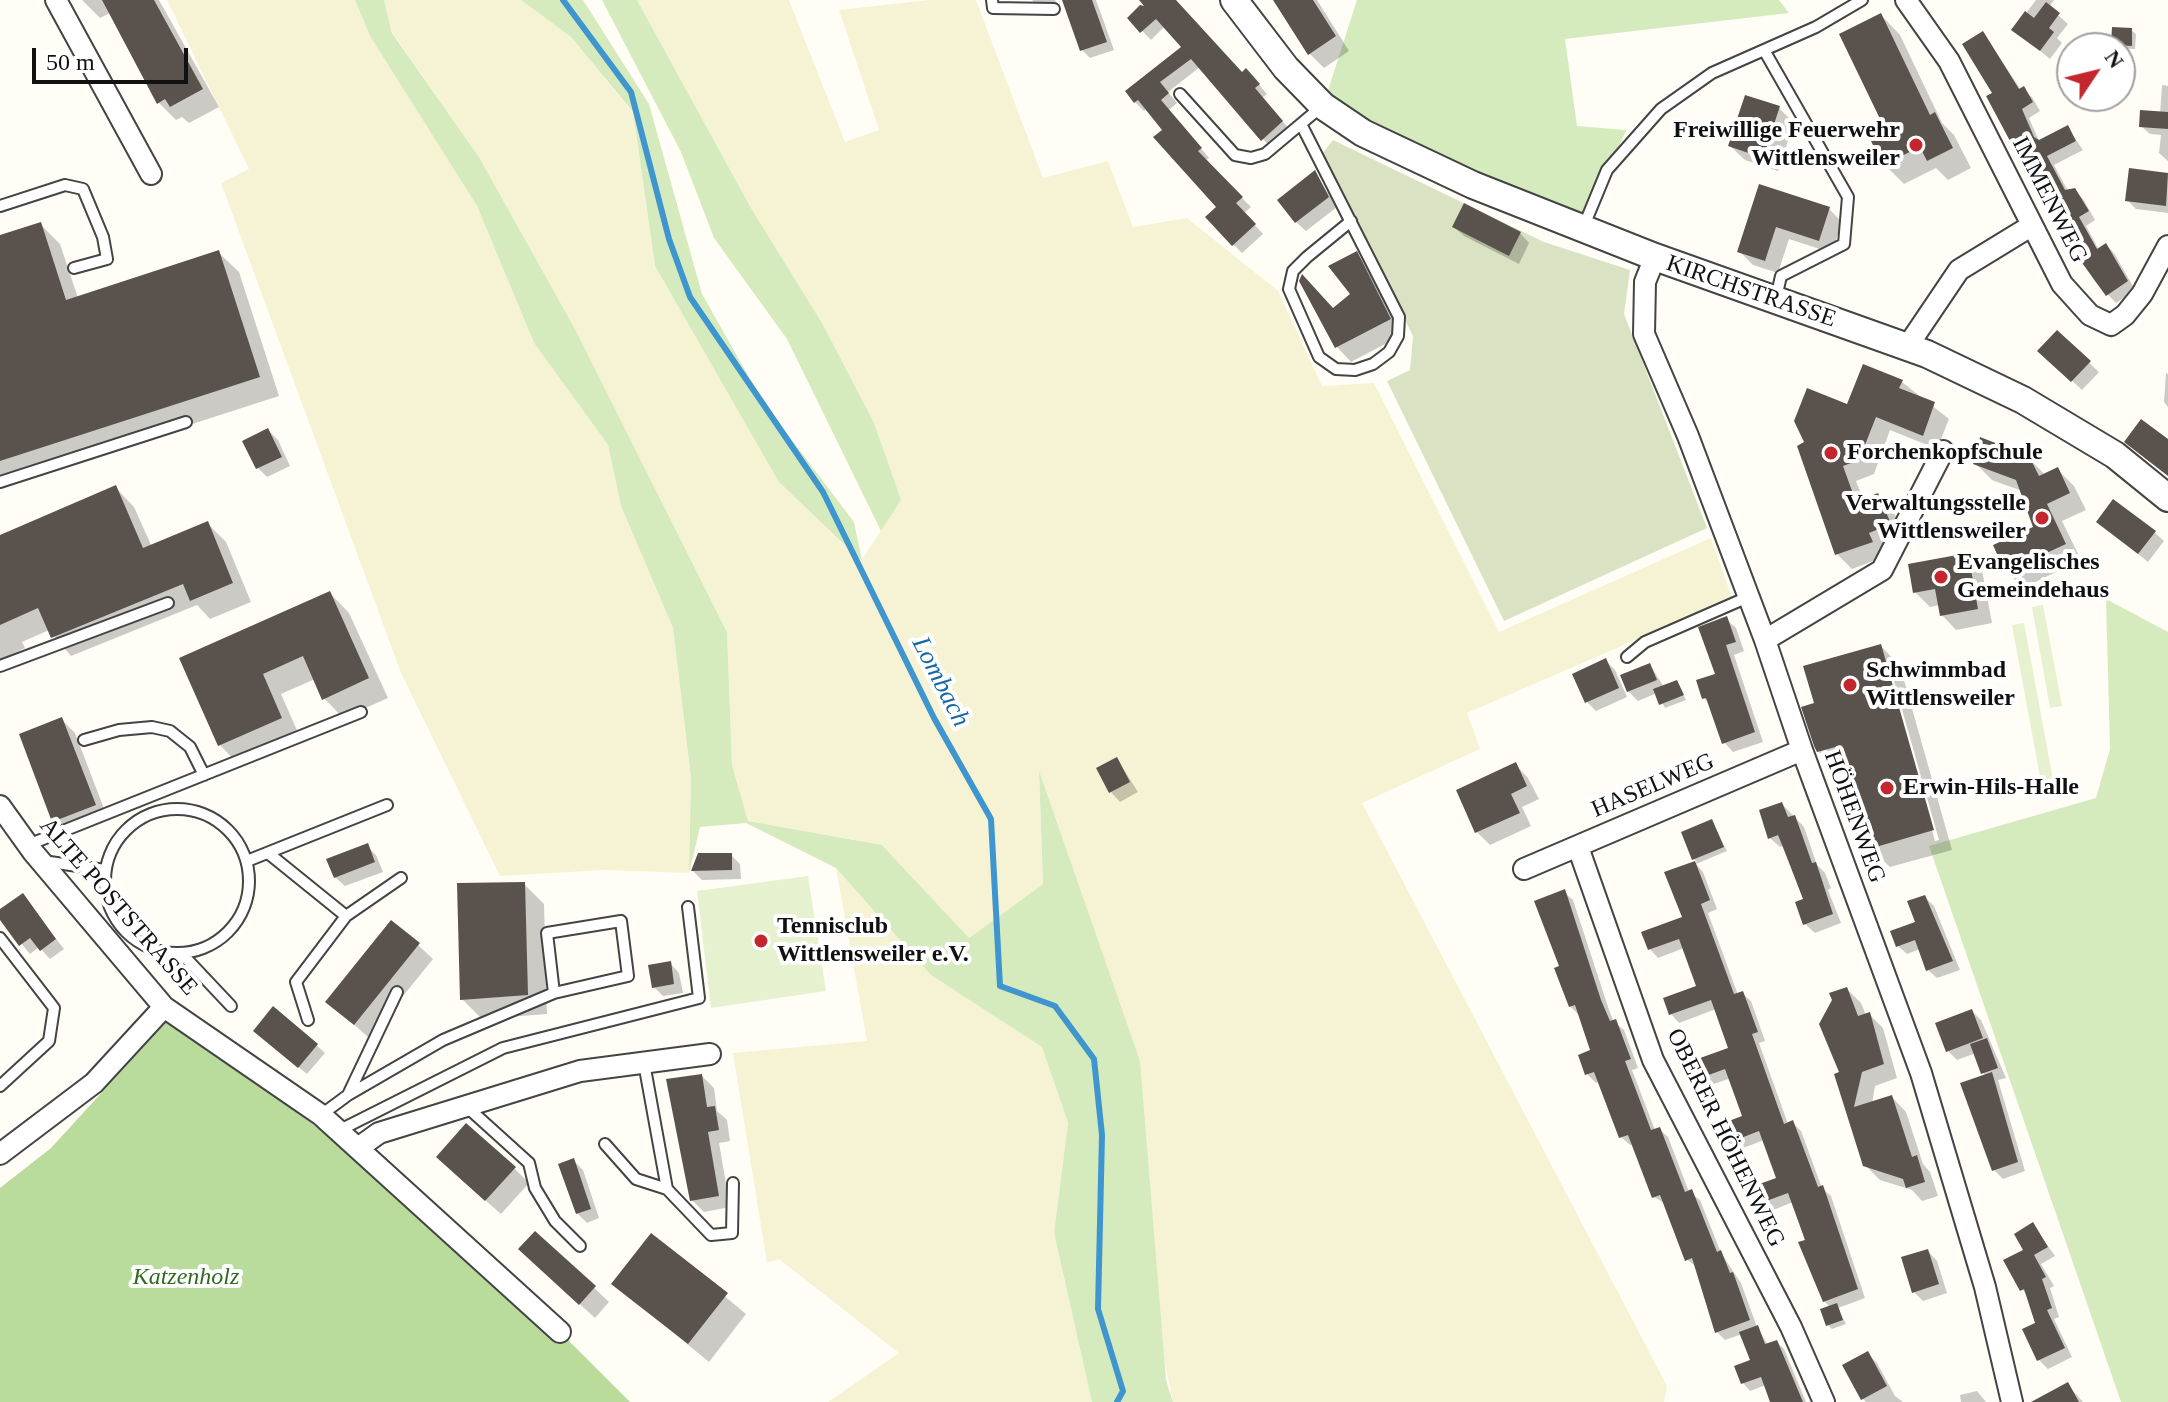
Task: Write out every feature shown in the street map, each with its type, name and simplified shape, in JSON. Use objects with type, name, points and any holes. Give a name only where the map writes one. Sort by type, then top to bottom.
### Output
[{"type":"street","points":[[56,0],[151,174]]},
{"type":"street","name":"KIRCHSTRASSE","points":[[1234,0],[1286,68],[1323,106],[1363,133],[1473,185],[1583,229],[1907,347],[2023,400],[2115,455],[2168,498]]},
{"type":"street","name":"IMMENWEG","points":[[1906,0],[1949,61],[2062,284],[2090,315],[2111,325],[2142,294],[2168,246]]},
{"type":"street","points":[[1907,347],[1959,270],[2031,226]]},
{"type":"street","name":"HÖHENWEG","points":[[1655,257],[1645,282],[1644,334],[1688,436],[1765,640],[1802,750],[1921,1073],[1985,1287],[2012,1402]]},
{"type":"street","points":[[1765,640],[1882,570],[1943,451]]},
{"type":"street","name":"HASELWEG","points":[[1524,869],[1802,750]]},
{"type":"street","name":"ALTE POSTSTRASSE","points":[[0,806],[34,853],[164,1007],[321,1115],[560,1332]]},
{"type":"street","name":"OBERER HÖHENWEG","points":[[1578,847],[1653,1060],[1791,1327],[1824,1402]]},
{"type":"street","points":[[0,1154],[94,1083],[164,1007]]},
{"type":"street","points":[[358,1148],[379,1133],[580,1071],[710,1054]]},
{"type":"lane","points":[[992,0],[993,8],[1054,9]]},
{"type":"lane","points":[[1583,229],[1607,170],[1661,109],[1712,73],[1816,27],[1862,0]]},
{"type":"lane","points":[[1764,50],[1848,197],[1844,244],[1781,276],[1776,300]]},
{"type":"lane","points":[[1180,94],[1235,155],[1251,158],[1265,154],[1323,106]]},
{"type":"lane","points":[[1301,124],[1351,221],[1399,317],[1398,336],[1389,352],[1373,364],[1355,370],[1336,369],[1319,357],[1289,289],[1293,271],[1351,221]]},
{"type":"lane","points":[[0,206],[65,185],[83,189],[103,237],[107,259],[74,268]]},
{"type":"lane","points":[[0,482],[186,422]]},
{"type":"lane","points":[[1627,657],[1645,642],[1748,597]]},
{"type":"lane","points":[[0,666],[168,603]]},
{"type":"lane","points":[[34,853],[204,775],[361,712]]},
{"type":"lane","points":[[84,740],[119,730],[152,727],[170,731],[190,747],[204,775]]},
{"type":"lane","points":[[247,861],[387,805]]},
{"type":"lane","points":[[172,808],[204,813],[231,832],[247,861],[250,886],[243,911],[229,933],[207,947],[182,954],[150,949],[123,930],[107,902],[105,870],[116,839],[140,817],[172,808]]},
{"type":"lane","points":[[34,853],[105,870]]},
{"type":"lane","points":[[268,853],[346,916]]},
{"type":"lane","points":[[308,1020],[296,982],[346,916],[401,878]]},
{"type":"lane","points":[[338,1131],[503,1048],[699,998],[688,907]]},
{"type":"lane","points":[[321,1115],[348,1095],[443,1040],[554,993],[628,976],[621,921],[547,933],[554,993]]},
{"type":"lane","points":[[0,938],[54,1008],[49,1041],[0,1086]]},
{"type":"lane","points":[[182,954],[231,1006]]},
{"type":"lane","points":[[348,1095],[397,992]]},
{"type":"lane","points":[[644,1063],[667,1189]]},
{"type":"lane","points":[[465,1106],[529,1163],[535,1188],[555,1221],[580,1246]]},
{"type":"lane","points":[[605,1144],[636,1179],[667,1189],[711,1235],[732,1233],[733,1183]]},
{"type":"shaded area","points":[[167,0],[355,0],[370,36],[477,206],[534,343],[608,445],[621,506],[673,628],[691,778],[689,873],[605,870],[500,876],[401,673],[221,183],[249,169]]},
{"type":"shaded area","points":[[384,0],[521,0],[571,37],[633,113],[655,266],[714,368],[861,561],[901,500],[822,323],[751,208],[637,0],[789,0],[845,142],[879,130],[839,10],[929,0],[976,0],[1043,178],[1108,161],[1133,227],[1187,218],[1278,291],[1322,386],[1374,383],[1499,632],[1711,538],[1732,598],[1467,713],[1480,749],[1362,803],[1667,1386],[1664,1402],[1173,1402],[1039,775],[1043,884],[969,938],[882,845],[748,821],[732,765],[727,632],[575,329],[479,157],[392,32]]},
{"type":"shaded area","points":[[836,868],[931,974],[1042,1047],[1068,1123],[1054,1234],[1092,1402],[828,1402],[899,1353],[779,1259],[767,1263],[733,1053],[867,1041]]},
{"type":"green space","points":[[355,0],[384,0],[392,33],[479,157],[575,329],[727,632],[732,765],[748,821],[882,845],[969,938],[1043,884],[1039,771],[1140,1061],[1166,1380],[1173,1402],[1092,1402],[1054,1233],[1068,1123],[1042,1047],[931,975],[836,868],[746,823],[700,827],[689,873],[691,778],[673,628],[621,506],[608,445],[534,343],[477,206],[370,36]]},
{"type":"green space","points":[[521,0],[583,0],[649,104],[702,294],[763,402],[854,522],[862,561],[779,482],[655,266],[633,112],[571,37]]},
{"type":"green space","points":[[602,0],[637,0],[751,208],[822,323],[874,423],[901,500],[881,531],[787,339],[714,238],[681,152]]},
{"type":"green space","points":[[1357,0],[1779,0],[1789,13],[1565,39],[1577,126],[1626,130],[1583,229],[1323,106]]},
{"type":"green space","points":[[1333,140],[1544,242],[1630,270],[1624,314],[1707,528],[1504,621],[1387,381],[1410,370],[1413,336],[1322,154]]},
{"type":"green space","points":[[2106,599],[2168,632],[2168,1402],[2121,1402],[1929,846],[2096,798],[2110,749]]},
{"type":"green space","points":[[2043,605],[2062,706],[2050,708],[2032,607]]},
{"type":"green space","points":[[2024,623],[2055,790],[2043,793],[2012,625]]},
{"type":"green space","name":"Tennisclub Wittlensweiler e.V.","points":[[808,876],[826,991],[711,1008],[697,891]]},
{"type":"green space","name":"Katzenholz","points":[[171,1017],[332,1139],[560,1332],[630,1402],[0,1402],[0,1188],[51,1148]]},
{"type":"building","points":[[102,0],[154,0],[203,89],[170,107],[165,99],[157,104]]},
{"type":"building","points":[[1062,0],[1092,0],[1107,42],[1080,51]]},
{"type":"building","points":[[1139,0],[1176,0],[1242,72],[1246,68],[1260,84],[1255,88],[1283,121],[1261,141],[1191,59],[1160,82],[1169,93],[1161,100],[1202,148],[1198,151],[1243,197],[1236,203],[1256,224],[1232,246],[1205,217],[1216,207],[1153,137],[1162,130],[1138,100],[1134,103],[1125,91],[1181,47],[1156,19],[1140,33],[1127,18],[1140,5],[1144,6]]},
{"type":"building","points":[[1273,0],[1313,0],[1336,36],[1308,55]]},
{"type":"building","points":[[2046,2],[2060,13],[2049,28],[2054,32],[2040,51],[2011,30],[2025,11],[2034,18]]},
{"type":"building","points":[[1881,13],[1930,115],[1935,112],[1953,148],[1927,161],[1920,147],[1883,165],[1866,131],[1882,123],[1839,34]]},
{"type":"building","points":[[2112,27],[2132,28],[2132,32],[2112,32]]},
{"type":"building","points":[[1983,31],[2019,89],[2024,86],[2033,102],[2022,109],[2034,137],[2039,140],[2068,125],[2076,141],[2047,156],[2065,190],[2075,188],[2089,211],[2079,217],[2097,249],[2106,243],[2128,281],[2106,296],[2080,260],[2040,183],[2034,186],[1986,96],[1992,93],[1962,44]]},
{"type":"building","points":[[1745,95],[1780,106],[1763,158],[1728,146]]},
{"type":"building","points":[[2140,110],[2168,112],[2168,129],[2139,127]]},
{"type":"building","points":[[2129,168],[2168,173],[2166,206],[2125,201]]},
{"type":"building","points":[[1315,170],[1329,197],[1295,223],[1277,200]]},
{"type":"building","points":[[1759,184],[1830,207],[1819,241],[1776,227],[1765,261],[1737,252]]},
{"type":"building","points":[[1464,203],[1521,232],[1509,256],[1452,227]]},
{"type":"building","points":[[41,222],[66,300],[219,250],[260,377],[0,461],[0,235]]},
{"type":"building","points":[[1357,251],[1391,319],[1335,348],[1299,281],[1302,274],[1333,308],[1350,294],[1328,266]]},
{"type":"building","points":[[2057,330],[2091,361],[2071,382],[2037,351]]},
{"type":"building","name":"Forchenkopfschule","points":[[1863,364],[1903,380],[1899,388],[1935,402],[1923,436],[1876,417],[1859,460],[1843,466],[1856,502],[1878,493],[1891,524],[1869,533],[1873,542],[1835,555],[1797,446],[1804,442],[1794,421],[1807,388],[1847,404]]},
{"type":"building","points":[[2141,419],[2168,439],[2168,476],[2124,442]]},
{"type":"building","points":[[268,428],[282,457],[256,469],[242,441]]},
{"type":"building","name":"Verwaltungsstelle Wittlensweiler","points":[[1980,437],[2029,456],[2039,476],[2058,467],[2070,493],[2047,504],[2066,544],[2005,572],[1993,545],[2033,527],[2016,480],[1973,464]]},
{"type":"building","points":[[116,485],[143,548],[208,521],[233,583],[190,601],[183,584],[51,638],[38,608],[0,625],[0,535]]},
{"type":"building","points":[[2113,499],[2156,531],[2138,554],[2096,522]]},
{"type":"building","name":"Evangelisches Gemeindehaus","points":[[1968,553],[1978,609],[1940,616],[1935,589],[1913,593],[1908,564]]},
{"type":"building","points":[[330,591],[369,678],[322,700],[303,656],[263,674],[282,718],[218,746],[179,658]]},
{"type":"building","points":[[1727,616],[1736,642],[1726,645],[1755,732],[1722,744],[1706,698],[1702,699],[1696,680],[1715,674],[1698,627]]},
{"type":"building","points":[[1881,644],[1934,830],[1869,849],[1839,746],[1817,752],[1814,746],[1801,707],[1814,703],[1803,666]]},
{"type":"building","points":[[1606,658],[1619,688],[1585,703],[1572,674]]},
{"type":"building","points":[[1650,663],[1657,680],[1627,692],[1620,675]]},
{"type":"building","points":[[1677,680],[1684,695],[1659,705],[1653,689]]},
{"type":"building","points":[[62,717],[96,805],[52,822],[19,734]]},
{"type":"building","points":[[1117,757],[1130,782],[1109,793],[1096,768]]},
{"type":"building","points":[[1516,762],[1527,786],[1511,794],[1520,813],[1475,833],[1456,790]]},
{"type":"building","points":[[1782,802],[1788,817],[1795,815],[1812,863],[1816,862],[1833,914],[1803,925],[1795,902],[1803,899],[1778,835],[1768,839],[1759,810]]},
{"type":"building","points":[[1712,819],[1724,847],[1692,860],[1681,832]]},
{"type":"building","points":[[368,843],[375,862],[334,878],[326,859]]},
{"type":"building","name":"Tennisclub Wittlensweiler e.V.","points":[[698,853],[732,853],[732,870],[691,871]]},
{"type":"building","points":[[1695,861],[1710,900],[1701,904],[1734,994],[1743,991],[1758,1032],[1752,1034],[1784,1124],[1793,1120],[1818,1187],[1823,1185],[1858,1289],[1823,1302],[1798,1242],[1805,1240],[1788,1193],[1761,1203],[1754,1186],[1776,1178],[1759,1131],[1728,1143],[1721,1124],[1742,1116],[1725,1069],[1695,1080],[1689,1062],[1728,1048],[1711,1000],[1669,1015],[1663,998],[1696,986],[1679,939],[1648,950],[1641,932],[1682,917],[1664,872]]},
{"type":"building","points":[[525,882],[528,995],[460,1000],[457,883]]},
{"type":"building","points":[[1565,889],[1601,1000],[1610,1021],[1616,1019],[1631,1059],[1625,1061],[1651,1130],[1660,1127],[1685,1192],[1692,1189],[1717,1252],[1721,1250],[1730,1273],[1733,1272],[1750,1320],[1715,1333],[1692,1258],[1685,1261],[1660,1195],[1652,1198],[1628,1135],[1619,1138],[1594,1072],[1585,1075],[1578,1055],[1590,1050],[1575,1005],[1569,1007],[1554,968],[1559,966],[1534,901]]},
{"type":"building","points":[[23,893],[56,939],[40,951],[30,938],[19,946],[0,920],[0,909]]},
{"type":"building","points":[[1925,895],[1953,961],[1926,971],[1915,940],[1896,947],[1890,931],[1915,922],[1907,901]]},
{"type":"building","points":[[391,920],[420,943],[354,1025],[325,1002]]},
{"type":"building","points":[[671,961],[674,984],[652,988],[648,965]]},
{"type":"building","points":[[1847,987],[1858,1016],[1870,1012],[1884,1064],[1862,1072],[1854,1107],[1892,1095],[1912,1157],[1917,1155],[1925,1182],[1906,1188],[1903,1179],[1863,1166],[1834,1074],[1839,1072],[1819,1024],[1832,1000],[1829,993]]},
{"type":"building","points":[[273,1006],[318,1044],[298,1068],[253,1031]]},
{"type":"building","points":[[1972,1009],[1983,1038],[1946,1052],[1935,1023]]},
{"type":"building","points":[[1987,1038],[1998,1068],[1981,1074],[1970,1044]]},
{"type":"building","points":[[1992,1072],[2018,1162],[1992,1171],[1960,1083]]},
{"type":"building","points":[[702,1074],[707,1107],[715,1106],[719,1130],[708,1132],[719,1196],[690,1201],[666,1079]]},
{"type":"building","points":[[466,1123],[516,1167],[485,1201],[436,1157]]},
{"type":"building","points":[[574,1158],[591,1209],[576,1214],[558,1164]]},
{"type":"building","points":[[2033,1222],[2048,1247],[2034,1255],[2046,1277],[2042,1279],[2052,1308],[2047,1310],[2065,1348],[2037,1361],[2022,1329],[2035,1323],[2024,1289],[2020,1291],[2003,1260],[2023,1250],[2014,1234]]},
{"type":"building","points":[[535,1231],[596,1286],[579,1305],[518,1249]]},
{"type":"building","points":[[651,1233],[728,1293],[688,1344],[611,1284]]},
{"type":"building","points":[[1928,1249],[1939,1284],[1912,1293],[1901,1257]]},
{"type":"building","points":[[1837,1303],[1843,1320],[1826,1326],[1820,1309]]},
{"type":"building","points":[[1758,1325],[1765,1344],[1777,1340],[1803,1402],[1770,1402],[1761,1377],[1741,1384],[1734,1366],[1750,1360],[1739,1332]]},
{"type":"building","points":[[1868,1351],[1887,1386],[1861,1400],[1842,1365]]},
{"type":"building","points":[[2068,1382],[2079,1402],[2031,1402]]},
{"type":"waterway","name":"Lombach","points":[[563,0],[631,92],[669,239],[690,297],[823,492],[934,718],[991,819],[1000,986],[1055,1006],[1094,1059],[1102,1135],[1098,1309],[1123,1391],[1117,1402]]},
{"type":"place","name":"Freiwillige Feuerwehr Wittlensweiler","points":[[1916,145]]},
{"type":"place","name":"Forchenkopfschule","points":[[1831,453]]},
{"type":"place","name":"Verwaltungsstelle Wittlensweiler","points":[[2042,518]]},
{"type":"place","name":"Evangelisches Gemeindehaus","points":[[1941,577]]},
{"type":"place","name":"Schwimmbad Wittlensweiler","points":[[1850,685]]},
{"type":"place","name":"Erwin-Hils-Halle","points":[[1887,788]]},
{"type":"place","name":"Tennisclub Wittlensweiler e.V.","points":[[761,941]]}]
